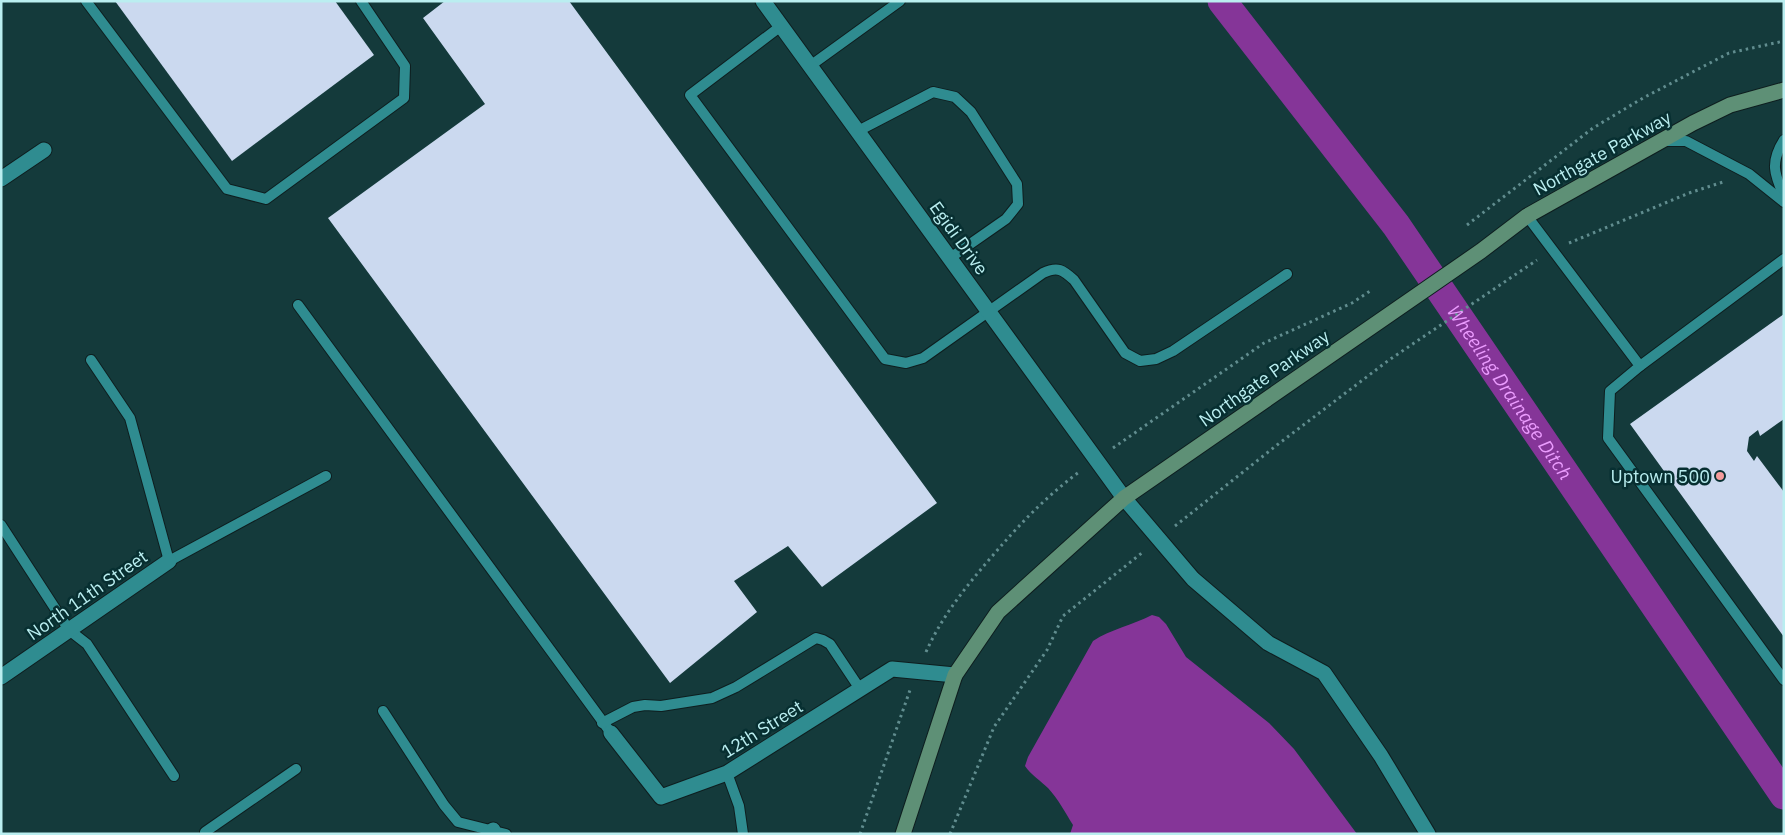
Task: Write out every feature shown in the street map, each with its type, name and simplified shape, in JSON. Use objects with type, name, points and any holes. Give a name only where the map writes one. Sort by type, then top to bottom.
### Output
[{"type":"street","name":"Egidi Drive","points":[[763,1],[1124,498],[1193,580],[1268,643],[1324,673],[1381,756],[1428,834]]},
{"type":"street","name":"Northgate Parkway","points":[[903,834],[955,675],[998,612],[1124,498],[1481,251],[1527,216],[1693,123],[1730,105],[1784,90]]},
{"type":"street","points":[[1,179],[44,150]]},
{"type":"street","name":"North 11th Street","points":[[1,677],[169,561]]},
{"type":"street","name":"12th Street","points":[[606,728],[661,797],[727,773],[892,669],[955,675]]},
{"type":"lane","points":[[86,1],[227,189],[266,199],[404,98],[405,66],[360,1]]},
{"type":"lane","points":[[810,66],[900,1]]},
{"type":"lane","points":[[781,26],[690,95],[885,359],[906,363],[923,358],[1052,268],[1064,270],[1074,280],[1126,353],[1140,361],[1156,359],[1173,352],[1286,274]]},
{"type":"lane","points":[[858,131],[933,92],[955,96],[971,112],[1017,184],[1018,204],[1006,219],[950,258]]},
{"type":"lane","points":[[1784,140],[1776,152],[1774,175],[1784,196]]},
{"type":"lane","points":[[1660,141],[1686,141],[1750,174],[1784,202]]},
{"type":"lane","points":[[1527,216],[1640,366]]},
{"type":"lane","points":[[1784,259],[1640,366],[1610,391],[1608,438],[1784,680]]},
{"type":"lane","points":[[298,305],[606,728],[632,707],[645,705],[661,706],[712,698],[736,687],[816,638],[830,644],[860,689]]},
{"type":"lane","points":[[91,360],[130,418],[169,561],[326,476]]},
{"type":"lane","points":[[1,525],[69,630],[87,644],[174,776]]},
{"type":"lane","points":[[383,711],[444,805],[458,822],[496,833]]},
{"type":"lane","points":[[205,833],[296,769]]},
{"type":"lane","points":[[727,773],[739,806],[743,834]]},
{"type":"path","points":[[1467,225],[1593,128],[1642,98],[1729,53],[1784,41]]},
{"type":"path","points":[[950,834],[994,727],[1047,650],[1064,616],[1277,445],[1408,347],[1553,250],[1689,193],[1750,174]]},
{"type":"shaded area","points":[[1152,615],[1159,617],[1166,624],[1186,657],[1269,723],[1294,749],[1357,834],[1070,834],[1073,825],[1052,792],[1025,766],[1028,757],[1093,641],[1107,633]]},
{"type":"building","points":[[115,1],[335,1],[374,55],[232,161]]},
{"type":"building","points":[[445,1],[569,1],[937,503],[822,587],[788,546],[734,581],[757,612],[670,683],[328,218],[485,104],[423,18]]},
{"type":"building","name":"Uptown 500","points":[[1784,314],[1784,419],[1760,436],[1758,430],[1749,437],[1747,451],[1754,461],[1757,456],[1784,492],[1784,637],[1630,424]]},
{"type":"waterway","name":"Wheeling Drainage Ditch","points":[[1222,1],[1396,225],[1784,795]]},
{"type":"place","name":"Uptown 500","points":[[1720,476]]}]
